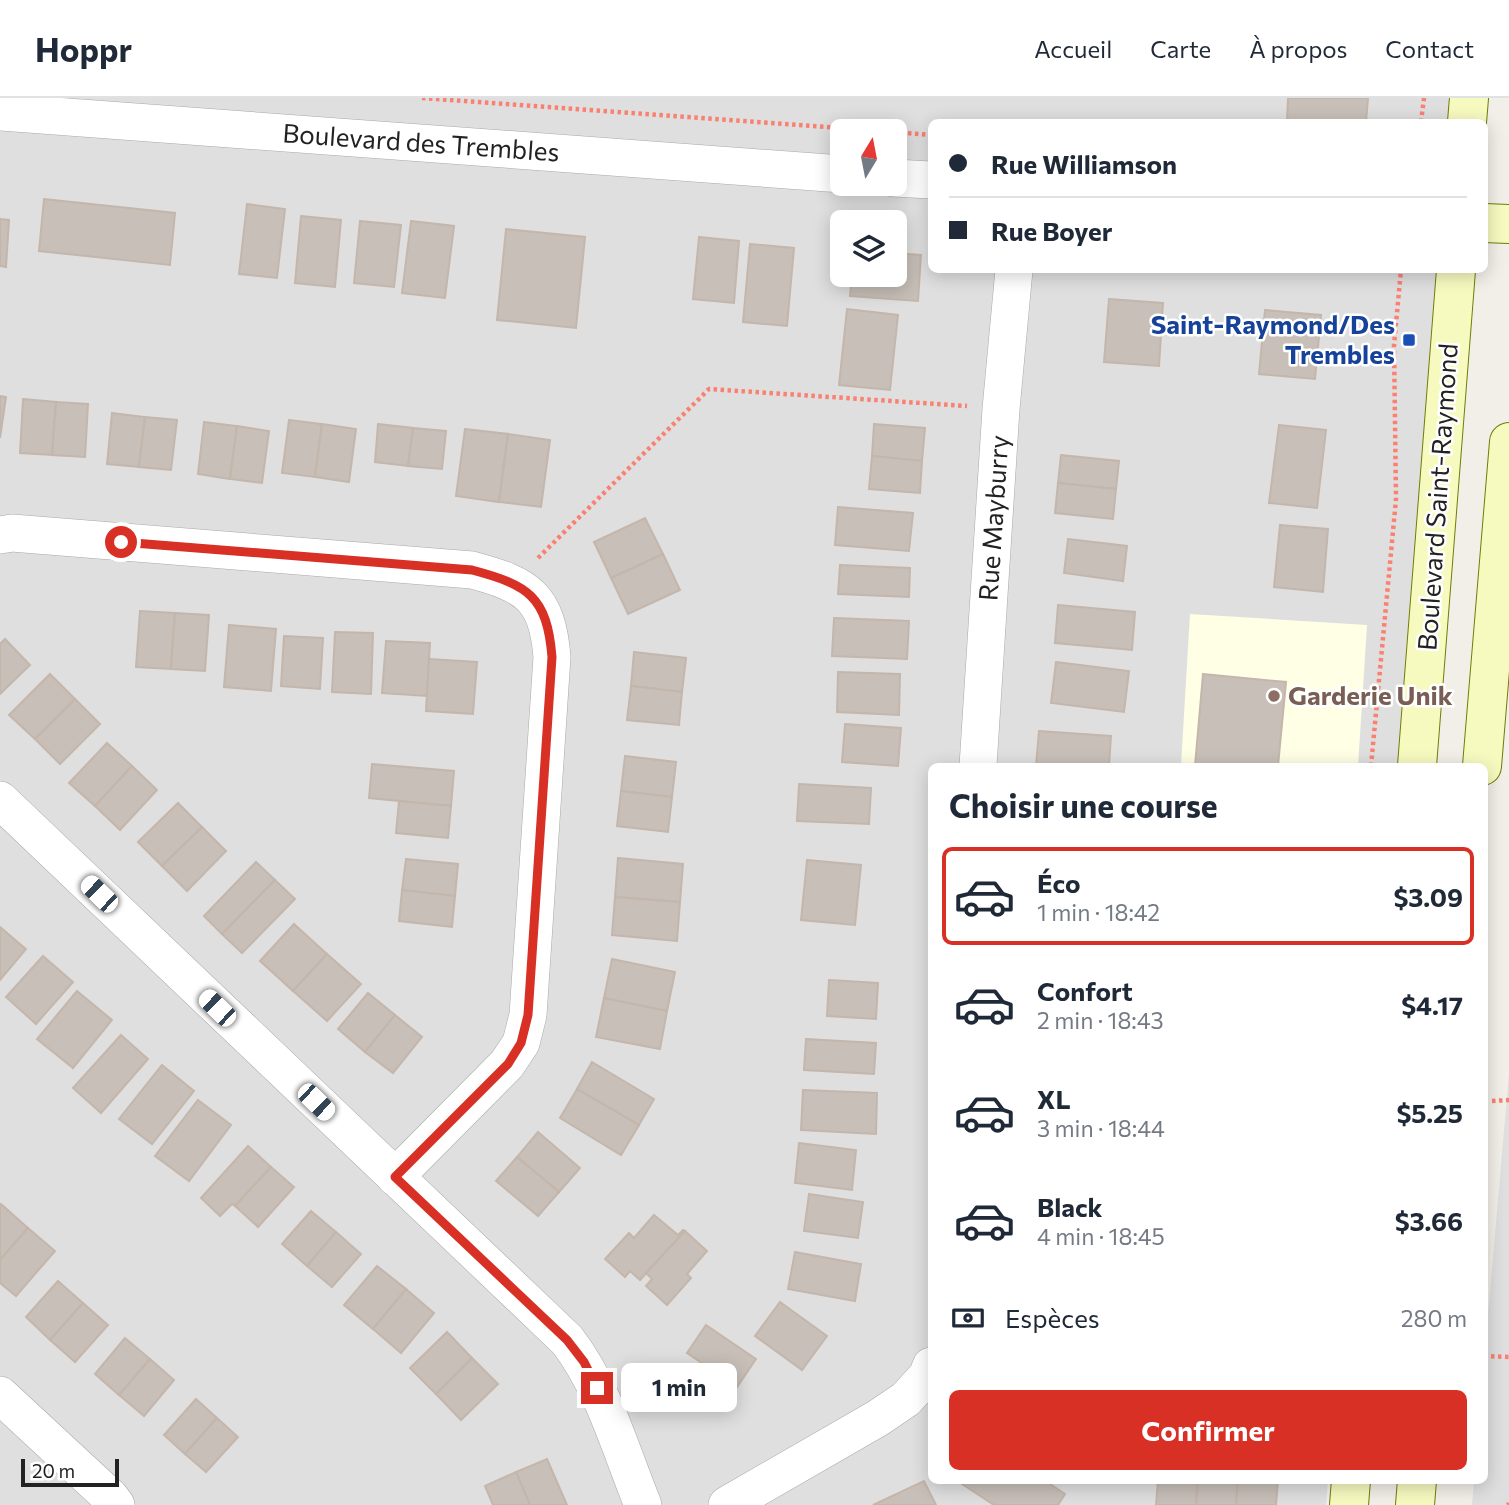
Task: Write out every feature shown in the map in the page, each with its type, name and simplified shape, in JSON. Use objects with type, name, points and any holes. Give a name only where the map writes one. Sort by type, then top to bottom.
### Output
[{"type":"main road","points":[[1467,119],[1469,98]]},
{"type":"main road","points":[[1488,223],[1509,224]]},
{"type":"main road","name":"Boulevard Saint-Raymond","points":[[1417,763],[1456,273]]},
{"type":"main road","points":[[1482,763],[1509,442]]},
{"type":"main road","points":[[1349,1505],[1351,1484]]},
{"type":"main road","points":[[1415,1505],[1417,1484]]},
{"type":"street","name":"Boulevard des Trembles","points":[[0,112],[131,110],[830,173]]},
{"type":"street","points":[[907,179],[928,180]]},
{"type":"street","name":"Rue Mayburry","points":[[978,763],[1001,409],[1014,273]]},
{"type":"street","points":[[0,535],[12,533],[472,570],[526,589],[539,606],[550,631],[552,657],[528,1015],[521,1043],[508,1064],[395,1177]]},
{"type":"street","points":[[0,800],[567,1340],[584,1362],[597,1388],[643,1505]]},
{"type":"street","points":[[727,1505],[897,1406],[928,1374]]},
{"type":"street","points":[[0,1395],[116,1505]]},
{"type":"path","points":[[422,98],[830,127]]},
{"type":"path","points":[[1421,119],[1424,98]]},
{"type":"path","points":[[907,133],[928,135]]},
{"type":"path","points":[[1371,763],[1396,499],[1394,345],[1401,273]]},
{"type":"path","points":[[512,583],[709,389],[1001,409]]},
{"type":"path","points":[[1493,1101],[1509,1100]]},
{"type":"path","points":[[1488,1356],[1509,1357]]},
{"type":"shaded area","points":[[0,98],[1466,98],[1464,119],[928,119],[928,273],[1449,273],[1400,763],[928,763],[928,1484],[1328,1484],[1326,1505],[0,1505]]},
{"type":"shaded area","name":"Garderie Unik","points":[[1190,614],[1367,625],[1358,763],[1181,763]]},
{"type":"shaded area","points":[[1509,1073],[1509,1505],[1472,1505],[1474,1484],[1488,1484],[1488,1315]]},
{"type":"building","points":[[1288,98],[1368,98],[1366,119],[1287,119]]},
{"type":"building","points":[[44,199],[175,213],[170,265],[39,251]]},
{"type":"building","points":[[247,204],[285,209],[277,278],[239,274]]},
{"type":"building","points":[[301,216],[341,220],[335,287],[295,283]]},
{"type":"building","points":[[0,219],[9,220],[6,267],[0,266]]},
{"type":"building","points":[[360,221],[401,225],[394,287],[354,283]]},
{"type":"building","points":[[411,221],[454,226],[445,298],[402,293]]},
{"type":"building","points":[[506,229],[585,237],[576,328],[497,320]]},
{"type":"building","points":[[699,237],[739,241],[734,303],[693,299]]},
{"type":"building","points":[[750,244],[794,248],[787,326],[743,322]]},
{"type":"building","points":[[907,254],[921,255],[918,301],[850,296],[851,287],[907,287]]},
{"type":"building","points":[[1109,299],[1163,303],[1159,366],[1104,362]]},
{"type":"building","points":[[847,309],[898,315],[890,390],[839,385]]},
{"type":"building","points":[[1265,310],[1321,315],[1315,379],[1259,374]]},
{"type":"building","points":[[0,396],[6,397],[0,438]]},
{"type":"building","points":[[23,399],[56,402],[52,455],[20,453]]},
{"type":"building","points":[[56,402],[88,404],[85,457],[52,455]]},
{"type":"building","points":[[112,413],[145,417],[139,467],[107,464]]},
{"type":"building","points":[[145,417],[177,420],[171,470],[139,467]]},
{"type":"building","points":[[289,420],[322,424],[315,477],[282,473]]},
{"type":"building","points":[[204,422],[237,426],[230,479],[198,474]]},
{"type":"building","points":[[322,424],[356,429],[349,482],[315,477]]},
{"type":"building","points":[[378,424],[413,428],[408,466],[375,462]]},
{"type":"building","points":[[874,424],[925,428],[922,461],[872,456]]},
{"type":"building","points":[[1279,425],[1326,430],[1317,508],[1269,503]]},
{"type":"building","points":[[237,426],[269,431],[262,483],[230,479]]},
{"type":"building","points":[[413,428],[446,431],[442,469],[408,466]]},
{"type":"building","points":[[465,429],[508,434],[499,502],[456,496]]},
{"type":"building","points":[[508,434],[550,440],[541,507],[499,502]]},
{"type":"building","points":[[1061,455],[1119,461],[1116,489],[1058,483]]},
{"type":"building","points":[[872,456],[922,461],[920,493],[869,489]]},
{"type":"building","points":[[1058,483],[1116,489],[1113,519],[1055,513]]},
{"type":"building","points":[[838,507],[913,513],[909,551],[835,545]]},
{"type":"building","points":[[645,518],[663,554],[611,578],[594,542]]},
{"type":"building","points":[[1280,525],[1328,529],[1323,592],[1274,587]]},
{"type":"building","points":[[1068,539],[1127,546],[1123,581],[1064,573]]},
{"type":"building","points":[[663,554],[680,590],[628,614],[611,578]]},
{"type":"building","points":[[840,565],[910,568],[909,597],[838,594]]},
{"type":"building","points":[[1058,605],[1135,612],[1132,650],[1055,643]]},
{"type":"building","points":[[140,611],[175,613],[171,669],[136,667]]},
{"type":"building","points":[[175,613],[209,615],[205,671],[171,669]]},
{"type":"building","points":[[834,618],[909,621],[907,659],[832,656]]},
{"type":"building","points":[[229,625],[276,629],[271,691],[224,687]]},
{"type":"building","points":[[335,632],[373,633],[371,694],[332,692]]},
{"type":"building","points":[[284,636],[323,638],[320,689],[281,686]]},
{"type":"building","points":[[5,639],[30,665],[0,694],[0,644]]},
{"type":"building","points":[[386,641],[430,643],[427,696],[382,693]]},
{"type":"building","points":[[634,652],[686,658],[682,692],[631,686]]},
{"type":"building","points":[[429,659],[477,662],[473,714],[426,711]]},
{"type":"building","points":[[1056,662],[1129,671],[1124,712],[1051,703]]},
{"type":"building","points":[[838,672],[900,674],[899,715],[837,712]]},
{"type":"building","points":[[50,674],[75,699],[35,739],[9,715]]},
{"type":"building","points":[[1203,674],[1286,682],[1278,763],[1195,763]]},
{"type":"building","points":[[631,686],[682,692],[679,725],[627,720]]},
{"type":"building","points":[[75,699],[100,724],[60,764],[35,739]]},
{"type":"building","points":[[845,724],[901,728],[898,766],[842,762]]},
{"type":"building","points":[[1039,731],[1111,736],[1109,763],[1036,763]]},
{"type":"building","points":[[107,743],[132,766],[95,806],[69,783]]},
{"type":"building","points":[[625,756],[676,762],[672,797],[621,791]]},
{"type":"building","points":[[372,764],[454,771],[451,806],[369,798]]},
{"type":"building","points":[[132,766],[157,790],[120,830],[95,806]]},
{"type":"building","points":[[799,784],[871,788],[869,824],[797,821]]},
{"type":"building","points":[[621,791],[672,797],[668,832],[617,826]]},
{"type":"building","points":[[399,801],[451,806],[448,838],[396,833]]},
{"type":"building","points":[[178,803],[202,827],[162,866],[138,842]]},
{"type":"building","points":[[202,827],[226,851],[187,891],[162,866]]},
{"type":"building","points":[[618,858],[683,864],[680,902],[615,897]]},
{"type":"building","points":[[406,859],[458,864],[455,896],[402,890]]},
{"type":"building","points":[[807,860],[861,865],[855,925],[801,920]]},
{"type":"building","points":[[256,862],[275,880],[222,934],[204,916]]},
{"type":"building","points":[[275,880],[295,899],[242,953],[222,934]]},
{"type":"building","points":[[402,890],[455,896],[452,927],[399,921]]},
{"type":"building","points":[[615,897],[680,902],[677,941],[612,935]]},
{"type":"building","points":[[294,924],[327,954],[293,991],[260,961]]},
{"type":"building","points":[[0,927],[26,949],[0,980]]},
{"type":"building","points":[[327,954],[361,984],[327,1021],[293,991]]},
{"type":"building","points":[[43,956],[73,982],[36,1024],[6,997]]},
{"type":"building","points":[[612,959],[675,972],[667,1011],[604,998]]},
{"type":"building","points":[[829,980],[878,983],[876,1019],[827,1016]]},
{"type":"building","points":[[77,991],[112,1020],[73,1068],[37,1039]]},
{"type":"building","points":[[368,993],[395,1015],[365,1052],[338,1029]]},
{"type":"building","points":[[604,998],[667,1011],[660,1049],[596,1037]]},
{"type":"building","points":[[395,1015],[422,1037],[393,1073],[365,1052]]},
{"type":"building","points":[[121,1035],[148,1059],[101,1113],[73,1088]]},
{"type":"building","points":[[806,1039],[876,1043],[874,1074],[804,1070]]},
{"type":"building","points":[[592,1062],[654,1099],[639,1125],[577,1089]]},
{"type":"building","points":[[162,1065],[194,1091],[152,1144],[119,1119]]},
{"type":"building","points":[[577,1089],[639,1125],[621,1155],[560,1118]]},
{"type":"building","points":[[803,1090],[877,1093],[876,1134],[801,1130]]},
{"type":"building","points":[[198,1100],[231,1125],[189,1181],[155,1156]]},
{"type":"building","points":[[538,1132],[580,1168],[559,1192],[517,1157]]},
{"type":"building","points":[[799,1143],[856,1150],[852,1190],[795,1183]]},
{"type":"building","points":[[248,1146],[271,1167],[235,1206],[232,1204],[220,1216],[201,1198]]},
{"type":"building","points":[[517,1157],[559,1192],[538,1216],[496,1181]]},
{"type":"building","points":[[271,1167],[294,1187],[258,1227],[235,1206]]},
{"type":"building","points":[[809,1194],[863,1202],[858,1238],[804,1231]]},
{"type":"building","points":[[1,1204],[28,1228],[0,1260],[0,1206]]},
{"type":"building","points":[[311,1211],[336,1232],[307,1266],[282,1244]]},
{"type":"building","points":[[654,1215],[678,1235],[685,1231],[640,1280],[630,1271],[625,1277],[605,1259],[629,1233],[634,1238]]},
{"type":"building","points":[[28,1228],[55,1251],[16,1296],[0,1283],[0,1260]]},
{"type":"building","points":[[685,1231],[707,1251],[687,1274],[691,1278],[667,1305],[646,1286],[652,1279],[646,1273]]},
{"type":"building","points":[[336,1232],[361,1254],[332,1287],[307,1266]]},
{"type":"building","points":[[795,1252],[861,1264],[855,1301],[788,1289]]},
{"type":"building","points":[[377,1266],[406,1289],[373,1329],[344,1305]]},
{"type":"building","points":[[58,1281],[83,1303],[50,1340],[26,1317]]},
{"type":"building","points":[[406,1289],[434,1313],[401,1353],[373,1329]]},
{"type":"building","points":[[780,1302],[827,1336],[802,1370],[755,1336]]},
{"type":"building","points":[[83,1303],[108,1325],[75,1362],[50,1340]]},
{"type":"building","points":[[706,1325],[756,1359],[737,1387],[687,1353]]},
{"type":"building","points":[[447,1332],[472,1358],[436,1394],[410,1368]]},
{"type":"building","points":[[125,1338],[150,1359],[119,1395],[95,1374]]},
{"type":"building","points":[[472,1358],[498,1384],[461,1420],[436,1394]]},
{"type":"building","points":[[150,1359],[174,1380],[144,1416],[119,1395]]},
{"type":"building","points":[[196,1399],[217,1418],[185,1454],[164,1435]]},
{"type":"building","points":[[217,1418],[238,1437],[206,1472],[185,1454]]},
{"type":"building","points":[[547,1459],[567,1505],[530,1505],[516,1472]]},
{"type":"building","points":[[516,1472],[530,1505],[493,1505],[485,1486]]},
{"type":"building","points":[[924,1481],[936,1505],[873,1505]]},
{"type":"building","points":[[962,1484],[1050,1484],[1065,1494],[1058,1505],[994,1505]]},
{"type":"building","points":[[1158,1484],[1198,1484],[1196,1505],[1156,1505]]},
{"type":"building","points":[[1198,1484],[1238,1484],[1236,1505],[1196,1505]]},
{"type":"building","points":[[1238,1484],[1278,1484],[1276,1505],[1236,1505]]},
{"type":"place","name":"Saint-Raymond/Des Trembles","points":[[1409,340]]},
{"type":"place","name":"Garderie Unik","points":[[1274,696]]},
{"type":"route","points":[[121,542],[472,570],[526,589],[539,606],[550,631],[552,657],[528,1015],[521,1043],[508,1064],[395,1177],[567,1340],[584,1362],[597,1388]]}]
